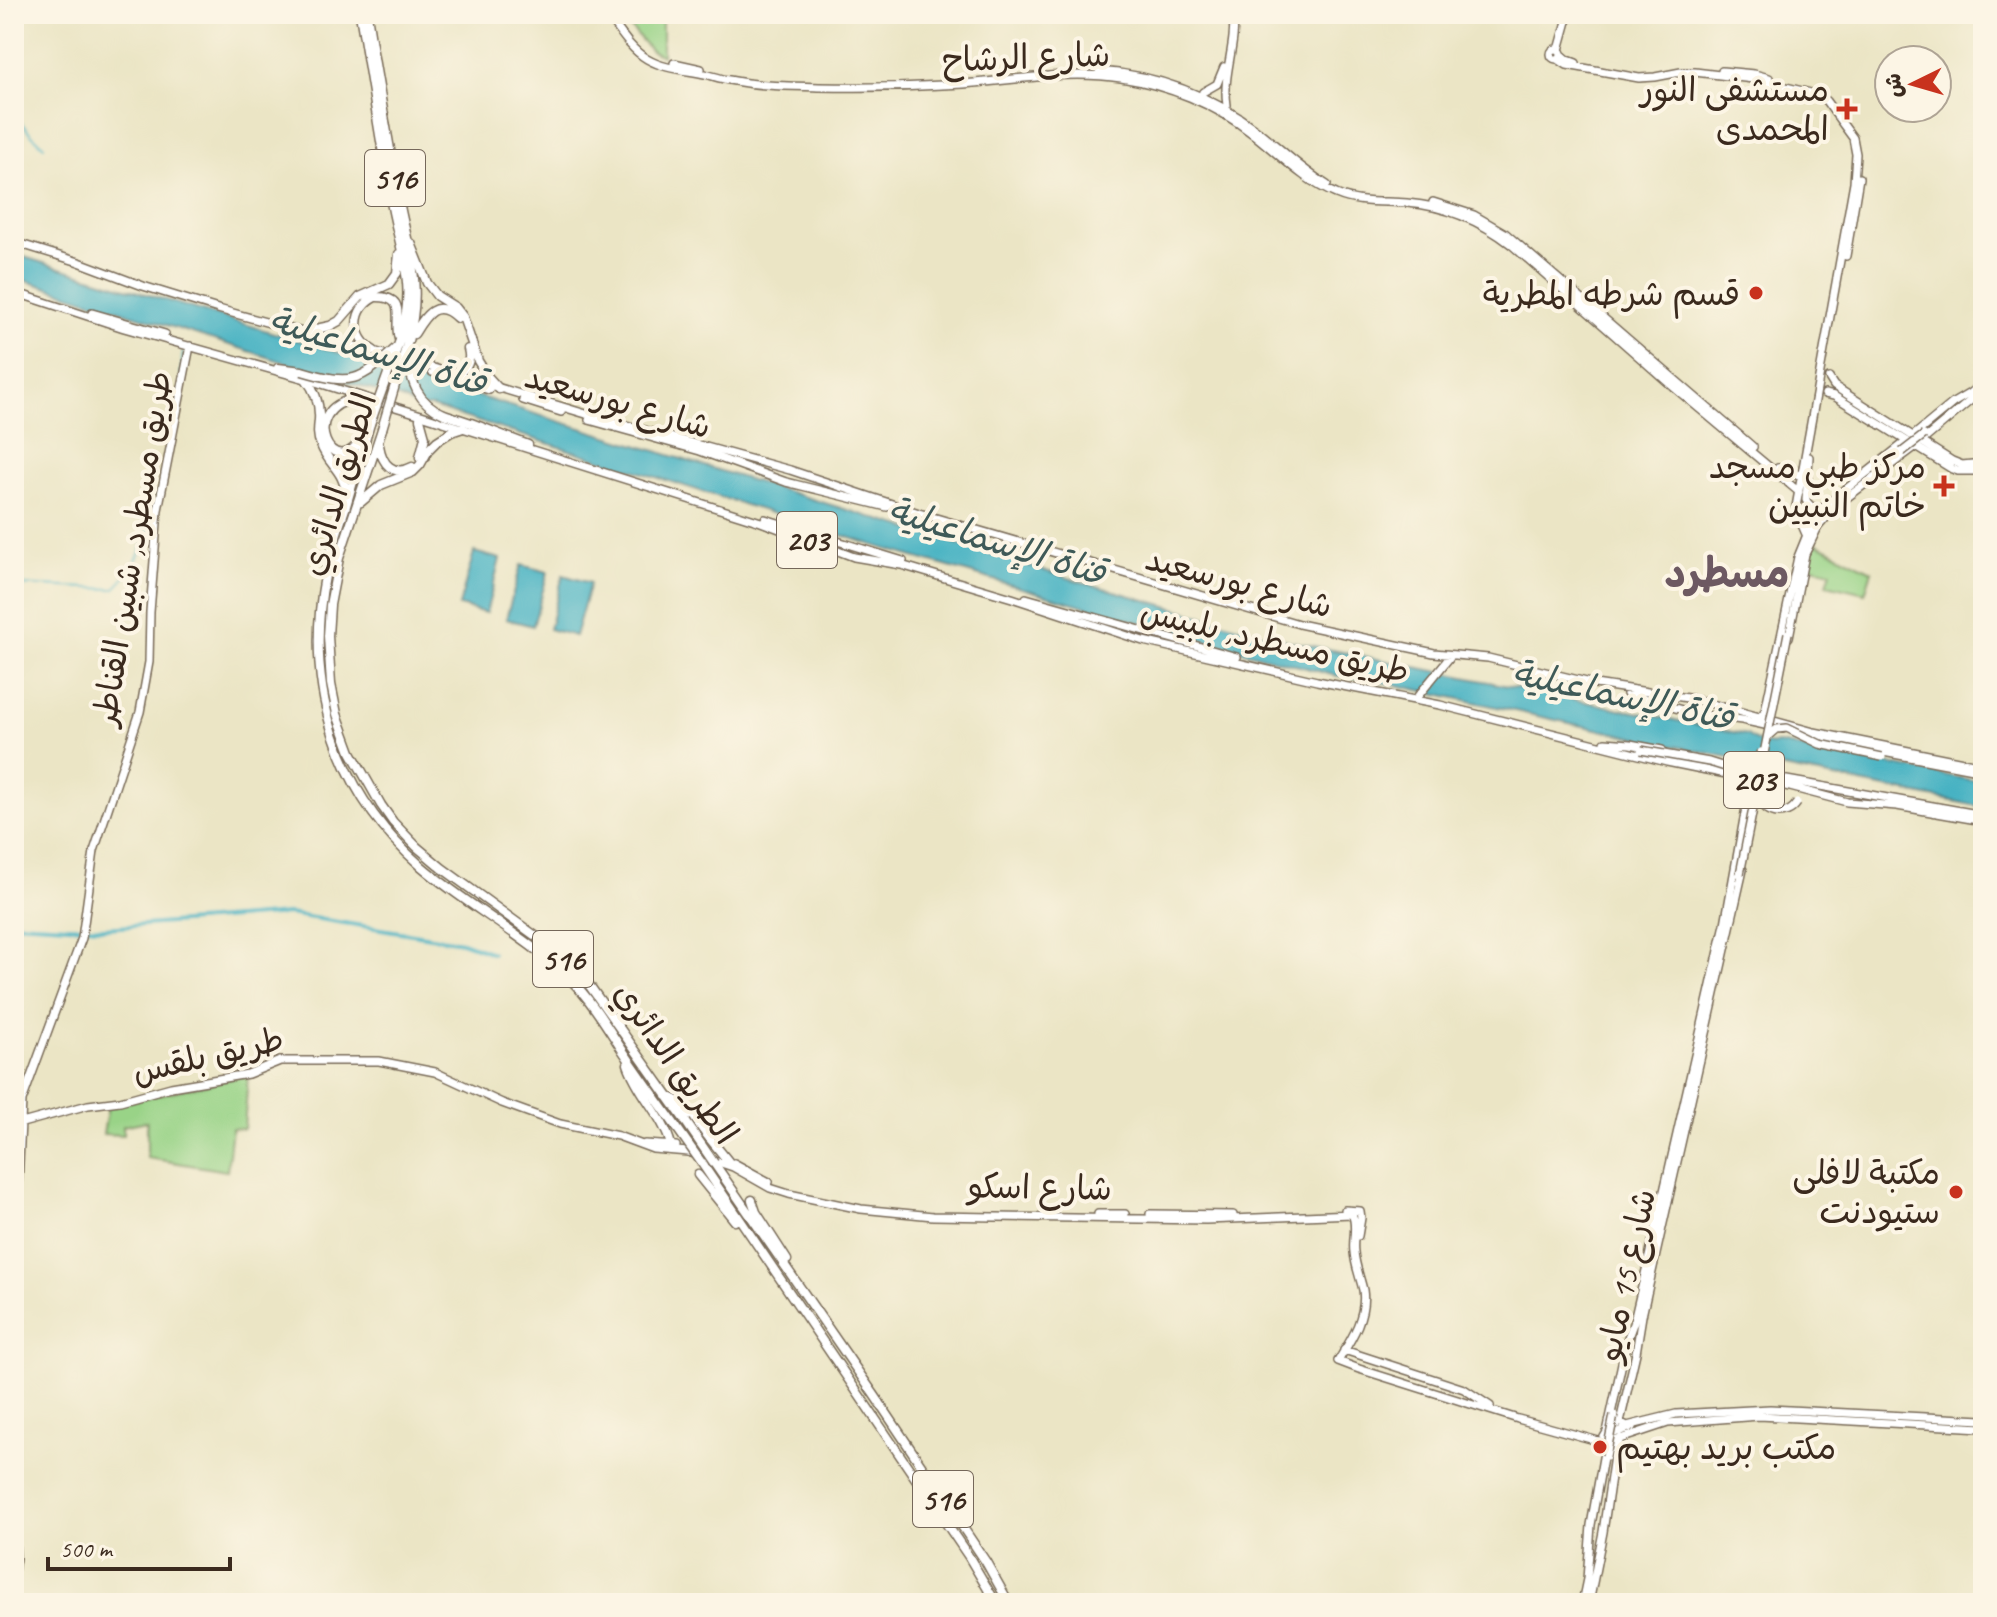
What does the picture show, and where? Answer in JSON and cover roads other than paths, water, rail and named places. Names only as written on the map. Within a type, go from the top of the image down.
[{"type":"highway","name":"الطريق الدائري","points":[[360,14],[390,197],[414,272],[416,296],[414,320],[370,424],[329,559],[322,595],[319,640],[326,684],[337,714],[360,770],[393,822],[428,857],[531,932],[580,975],[600,998],[861,1375],[986,1562],[1009,1603]]},
{"type":"highway","name":"الطريق الدائري","points":[[367,14],[404,242]]},
{"type":"highway","points":[[312,334],[316,329],[339,321],[360,297],[391,282],[397,273],[404,242],[415,248],[429,287],[463,317],[478,361],[499,389]]},
{"type":"highway","points":[[374,351],[361,338],[357,321],[363,306],[375,297],[389,299],[399,314],[397,331],[410,378],[427,405],[528,445]]},
{"type":"highway","points":[[278,368],[306,377],[353,379],[371,371],[403,344],[429,313],[444,309],[460,321],[470,358],[463,370],[450,373]]},
{"type":"highway","name":"الطريق الدائري","points":[[403,344],[381,434],[339,558],[332,589],[327,713],[344,765],[365,804],[396,842],[440,881],[526,942],[572,981],[596,1011],[851,1381],[969,1557],[996,1603]]},
{"type":"highway","points":[[306,377],[319,405],[320,445],[341,474],[346,489],[346,504]]},
{"type":"highway","points":[[355,399],[341,403],[329,416],[323,428],[325,442],[336,452],[350,451],[370,424]]},
{"type":"highway","points":[[381,434],[380,452],[388,467],[397,471],[411,469],[418,462],[425,443],[420,419]]},
{"type":"highway","points":[[358,505],[381,485],[413,472],[437,441],[460,428]]},
{"type":"highway","points":[[626,1055],[633,1076],[666,1128],[671,1145]]},
{"type":"highway","points":[[667,1096],[680,1102],[726,1162]]},
{"type":"highway","points":[[698,1175],[755,1244]]},
{"type":"highway","points":[[752,1200],[756,1212],[784,1254],[792,1276]]},
{"type":"main road","name":"شارع الرشاح","points":[[610,14],[630,45],[640,55],[657,64],[761,84],[874,89],[1071,75],[1132,77],[1168,89],[1205,104],[1245,128],[1319,185],[1340,196],[1364,202],[1436,207],[1486,227],[1671,381],[1795,478],[1799,492]]},
{"type":"main road","points":[[1203,92],[1217,84],[1225,67],[1231,14]]},
{"type":"main road","points":[[1227,105],[1225,88],[1234,37],[1231,14]]},
{"type":"main road","points":[[1567,14],[1558,53],[1572,62],[1627,73],[1695,72],[1773,81],[1819,92],[1827,96],[1854,132],[1860,154],[1855,206],[1808,462],[1806,498],[1813,507],[1819,509],[1839,500],[1961,405],[1983,382]]},
{"type":"main road","points":[[1773,81],[1823,98],[1851,134],[1856,154],[1854,182],[1795,478],[1799,492],[1796,507],[1806,534]]},
{"type":"main road","points":[[1217,84],[1225,88]]},
{"type":"main road","points":[[14,242],[143,286],[312,334]]},
{"type":"main road","name":"طريق مسطرد, بلبيس","points":[[14,290],[124,328],[306,377],[761,522],[854,557],[901,565],[1131,637],[1612,746]]},
{"type":"main road","name":"طريق مسطرد, بلبيس","points":[[14,290],[278,368],[857,548],[1146,632],[1308,676],[1419,695],[1612,746]]},
{"type":"main road","name":"شارع بورسعيد","points":[[312,334],[700,451],[778,480],[886,507],[1257,618],[1444,660],[1487,662],[1638,696],[1703,715],[1746,721],[1828,741],[1983,769]]},
{"type":"main road","name":"شارع بورسعيد","points":[[312,334],[798,472],[919,513],[1299,624],[1434,653],[1488,658],[1595,684],[1689,698],[1759,718],[1983,769]]},
{"type":"main road","name":"طريق مسطرد, شبين القناطر","points":[[14,1269],[22,1101],[71,969],[84,926],[94,851],[135,729],[149,662],[153,524],[190,346]]},
{"type":"main road","points":[[306,377],[316,387],[451,428],[460,428]]},
{"type":"main road","points":[[1829,378],[1834,386],[1956,471],[1983,471]]},
{"type":"main road","points":[[1834,386],[1828,395],[1913,442],[1957,464],[1983,463]]},
{"type":"main road","points":[[1971,396],[1983,390]]},
{"type":"main road","points":[[778,480],[785,476],[782,468]]},
{"type":"main road","points":[[795,484],[791,478],[798,472]]},
{"type":"main road","points":[[1776,722],[1775,711],[1804,560],[1821,522],[1839,500]]},
{"type":"main road","points":[[1798,517],[1808,517],[1813,507]]},
{"type":"main road","points":[[1759,718],[1765,709],[1799,552],[1806,534],[1825,507]]},
{"type":"main road","points":[[854,557],[859,554],[857,548]]},
{"type":"main road","points":[[1738,873],[1763,783],[1786,633],[1786,610]]},
{"type":"main road","points":[[1735,890],[1786,633],[1792,622]]},
{"type":"main road","points":[[1125,626],[1136,631],[1136,635],[1131,637]]},
{"type":"main road","points":[[1146,632],[1142,633],[1142,637],[1152,642]]},
{"type":"main road","points":[[1419,695],[1444,660]]},
{"type":"main road","points":[[1684,710],[1690,707],[1689,698]]},
{"type":"main road","points":[[1703,715],[1699,706],[1706,702]]},
{"type":"main road","points":[[1765,709],[1771,713],[1775,711]]},
{"type":"main road","points":[[1768,737],[1777,729],[1787,728],[1820,744],[1882,757],[1912,757]]},
{"type":"main road","points":[[1612,746],[1630,744],[1720,763],[1718,768],[1735,776],[1746,792],[1755,785],[1761,792]]},
{"type":"main road","points":[[1612,746],[1709,762],[1738,771],[1751,766],[1761,752]]},
{"type":"main road","name":"203","points":[[1612,746],[1850,803],[1897,806],[1983,821]]},
{"type":"main road","name":"203","points":[[1629,751],[1703,765],[1720,763],[1764,776],[1983,815]]},
{"type":"main road","points":[[1763,783],[1758,799],[1765,809],[1785,813],[1793,810],[1797,803],[1796,793],[1790,787]]},
{"type":"main road","name":"شارع 15 مايو","points":[[1620,1422],[1636,1353],[1637,1322],[1735,890],[1763,783]]},
{"type":"main road","points":[[1850,803],[1853,797],[1851,791]]},
{"type":"main road","name":"شارع 15 مايو","points":[[1735,890],[1746,792]]},
{"type":"main road","points":[[1861,804],[1859,799],[1862,793]]},
{"type":"main road","name":"طريق بلقس","points":[[22,1123],[171,1087],[248,1074],[283,1060],[379,1061],[428,1070],[549,1120],[635,1142]]},
{"type":"main road","points":[[635,1142],[671,1145],[726,1162]]},
{"type":"main road","points":[[635,1142],[659,1151],[688,1152],[726,1162]]},
{"type":"main road","name":"شارع اسكو","points":[[726,1162],[741,1165],[787,1190],[871,1206],[939,1212],[1276,1219],[1356,1213],[1354,1252],[1366,1295],[1367,1313],[1346,1350]]},
{"type":"main road","points":[[1591,1546],[1609,1437],[1637,1322]]},
{"type":"main road","points":[[1598,1553],[1617,1416],[1637,1322]]},
{"type":"main road","name":"شارع 15 مايو","points":[[1582,1603],[1604,1442],[1627,1340],[1637,1322]]},
{"type":"main road","points":[[1615,1449],[1610,1445],[1604,1442],[1595,1437],[1492,1407],[1464,1389],[1346,1350],[1340,1362],[1518,1419],[1604,1442],[1621,1438],[1654,1422]]},
{"type":"main road","points":[[1610,1420],[1614,1425],[1620,1422],[1627,1426],[1759,1416],[1875,1417],[1983,1428]]},
{"type":"main road","points":[[1886,1418],[1983,1420]]},
{"type":"main road","points":[[1604,1442],[1654,1422]]},
{"type":"main road","points":[[1589,1603],[1615,1449],[1621,1438]]},
{"type":"main road","points":[[14,1529],[14,1571]]},
{"type":"water","points":[[14,254],[373,363],[412,379],[435,383],[1065,577],[1289,641],[1747,735],[1766,744],[1983,782],[1983,807],[1688,749],[1392,684],[1333,675],[1212,643],[883,548],[432,407],[418,407],[14,277]]},
{"type":"water","points":[[474,552],[500,559],[486,613],[459,606]]},
{"type":"water","points":[[521,565],[548,572],[533,626],[506,619]]},
{"type":"water","points":[[563,575],[590,583],[575,636],[549,629]]},
{"type":"waterway","points":[[14,114],[44,146]]},
{"type":"waterway","points":[[181,375],[183,352]]},
{"type":"waterway","points":[[14,585],[114,589],[138,556],[158,491]]},
{"type":"waterway","points":[[14,923],[105,928],[288,914],[462,942],[492,953]]},
{"type":"place","name":"مستشفى النور المحمدى","points":[[1847,109]]},
{"type":"place","name":"قسم شرطه المطرية","points":[[1756,293]]},
{"type":"place","name":"مركز طبي مسجد خاتم النبيين","points":[[1944,486]]},
{"type":"place","name":"مكتبة لافلى ستيودنت","points":[[1956,1192]]},
{"type":"place","name":"مكتب بريد بهتيم","points":[[1600,1447]]},
{"type":"district","name":"مسطرد","points":[[1727,573]]},
{"type":"water label","name":"قناة الإسماعيلية","points":[[378,351]]},
{"type":"water label","name":"قناة الإسماعيلية","points":[[997,541]]},
{"type":"water label","name":"قناة الإسماعيلية","points":[[1623,695]]}]
